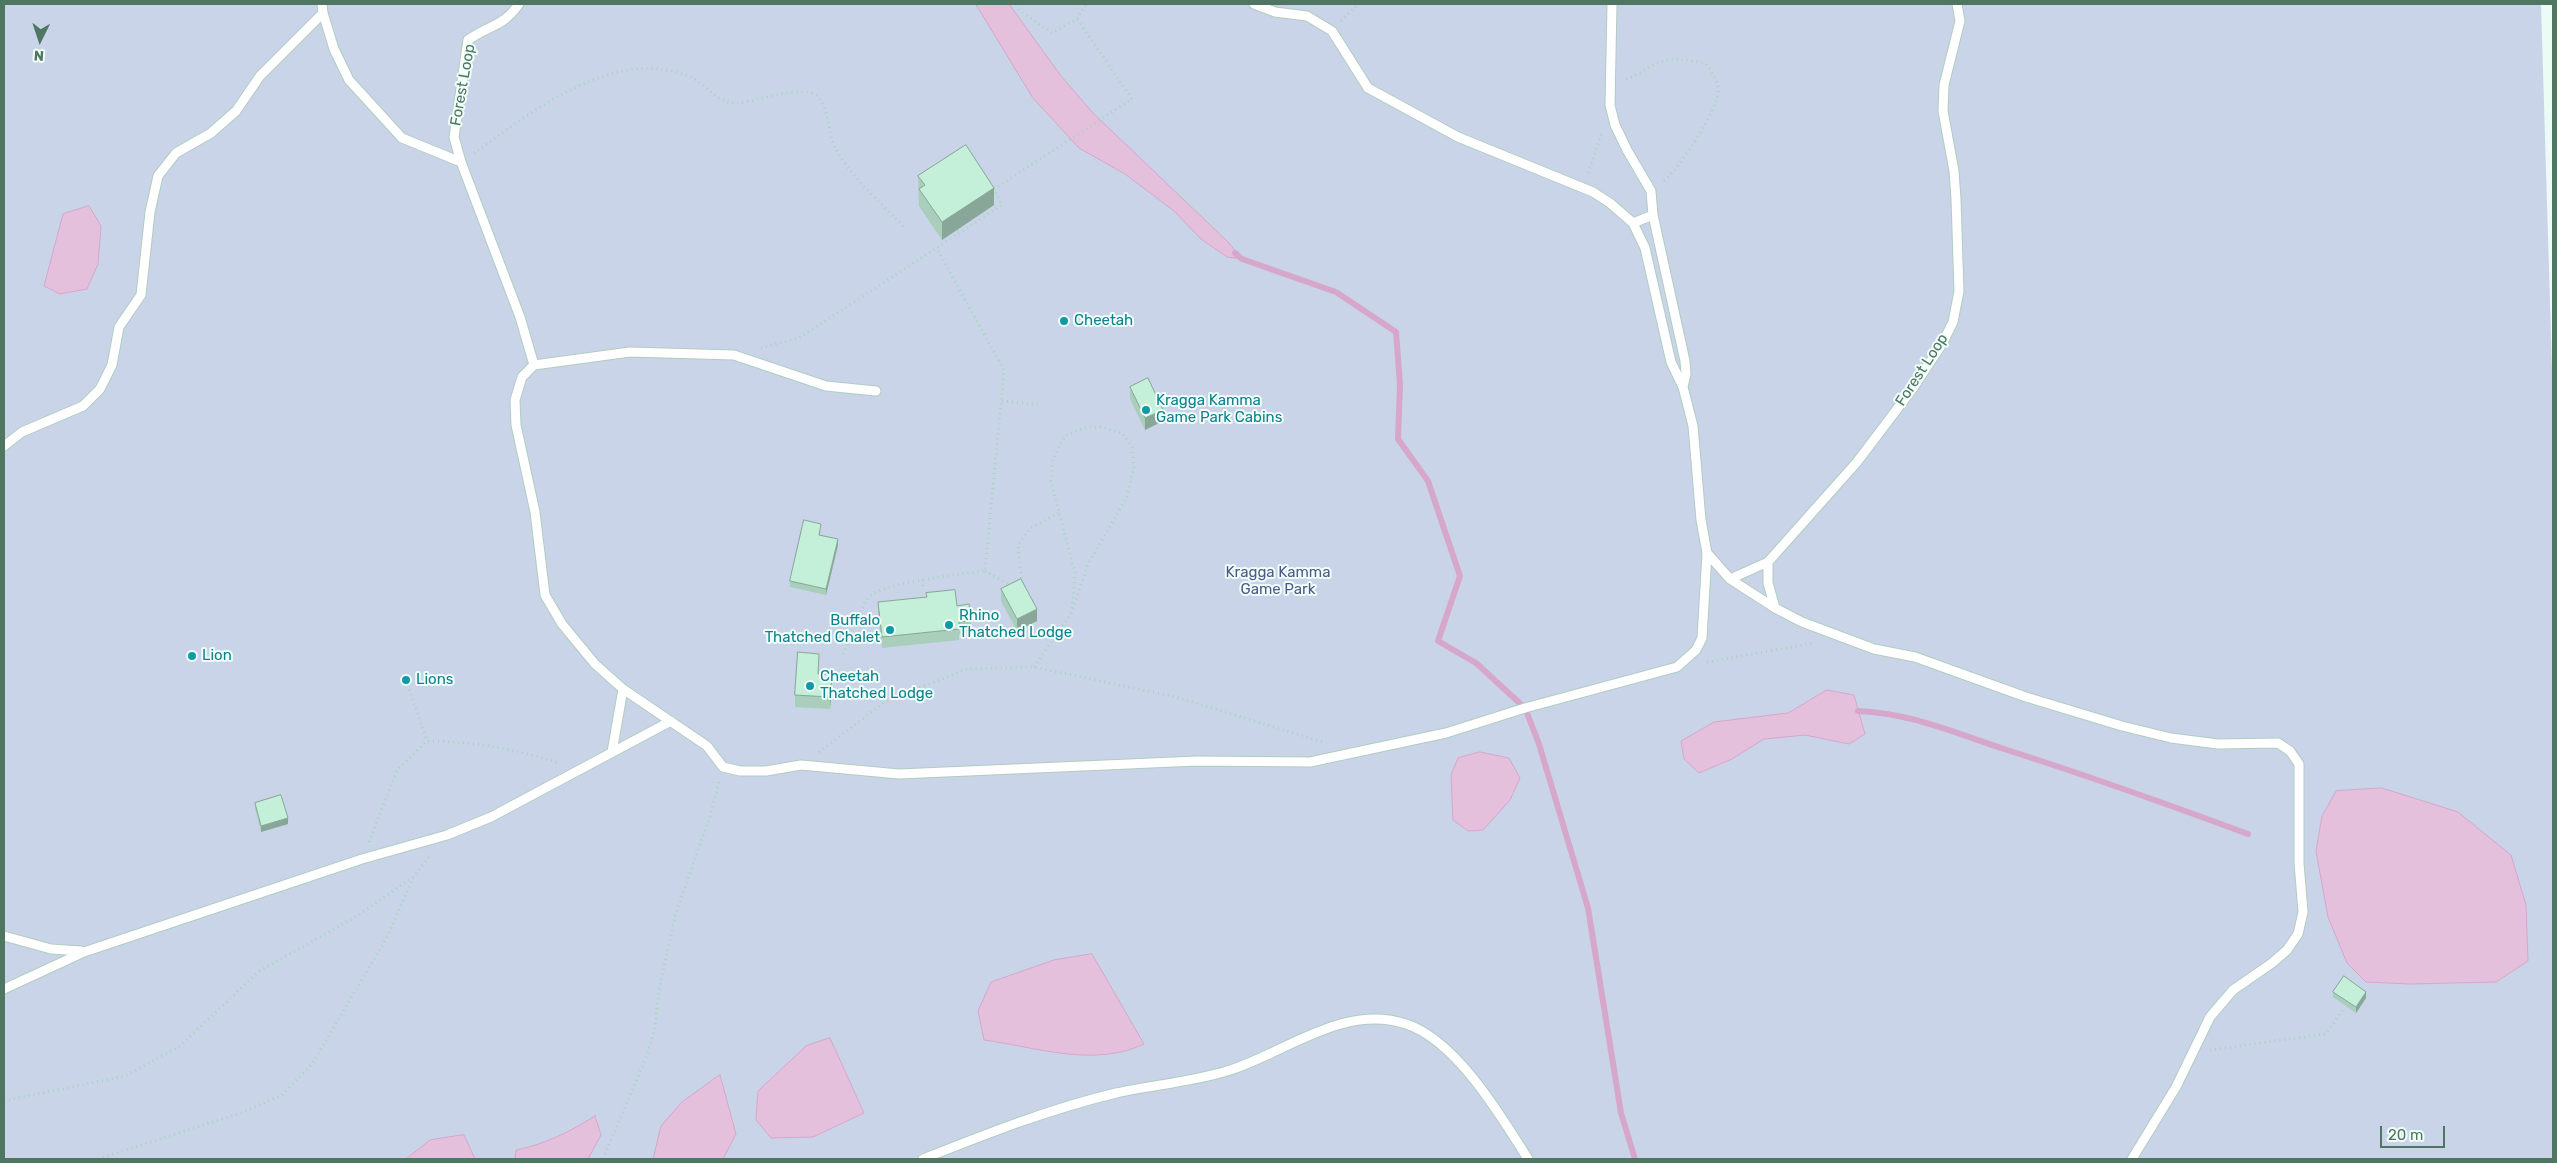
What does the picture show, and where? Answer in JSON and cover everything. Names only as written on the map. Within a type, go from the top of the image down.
[{"type":"lane","name":"Forest Loop","points":[[461,162],[454,137],[468,40],[480,31],[501,24],[519,4]]},
{"type":"lane","points":[[876,391],[826,386],[734,355],[630,352],[534,365],[522,377],[515,400],[516,425],[535,512],[545,595],[562,624],[595,664],[624,689],[707,746],[723,767],[740,771],[766,771],[801,765],[899,774],[1197,761],[1310,762],[1446,733],[1525,708],[1677,667],[1696,650],[1702,638],[1707,553],[1701,520],[1693,426],[1683,387],[1671,362],[1645,248],[1633,223],[1610,203],[1581,187],[1458,138],[1368,88],[1332,30],[1307,16],[1275,12],[1254,4]]},
{"type":"lane","points":[[1612,4],[1610,105],[1615,125],[1651,191],[1653,216],[1685,361],[1686,374],[1683,387]]},
{"type":"lane","name":"Forest Loop","points":[[1730,579],[1768,562],[1862,454],[1913,388],[1942,344],[1953,322],[1959,291],[1956,199],[1954,172],[1943,111],[1944,85],[1960,21],[1957,4]]},
{"type":"lane","points":[[322,9],[334,50],[349,80],[402,138],[461,162],[520,317],[534,365]]},
{"type":"lane","points":[[4,446],[22,432],[83,406],[100,389],[112,365],[119,327],[141,295],[150,212],[158,176],[176,153],[211,133],[236,111],[260,76],[322,9]]},
{"type":"lane","points":[[1633,223],[1653,216]]},
{"type":"lane","points":[[1707,553],[1730,579],[1775,608],[1802,622],[1874,649],[1915,657],[2026,697],[2122,726],[2171,738],[2218,744],[2278,743],[2290,751],[2299,764],[2300,784],[2299,863],[2303,912],[2298,934],[2287,950],[2272,963],[2233,990],[2210,1017],[2176,1088],[2132,1159]]},
{"type":"lane","points":[[1768,562],[1768,583],[1775,608]]},
{"type":"lane","points":[[612,752],[624,689]]},
{"type":"lane","points":[[4,989],[84,952],[362,859],[447,835],[491,817],[671,721]]},
{"type":"lane","points":[[4,936],[51,949],[84,952]]},
{"type":"lane","points":[[922,1159],[1039,1115],[1115,1094],[1227,1071],[1300,1039],[1343,1024],[1389,1019],[1409,1024],[1451,1053],[1479,1086],[1528,1159]]},
{"type":"path","points":[[1018,4],[1020,11],[1052,33],[1077,19],[1086,4]]},
{"type":"path","points":[[1332,30],[1358,4]]},
{"type":"path","points":[[994,189],[1132,99],[1077,19]]},
{"type":"path","points":[[1611,84],[1634,77],[1654,65],[1670,59],[1687,59],[1706,64],[1717,81],[1719,94],[1690,151],[1672,175],[1651,191]]},
{"type":"path","points":[[461,162],[512,126],[566,93],[605,75],[638,68],[669,70],[689,76],[722,101],[750,102],[780,94],[808,92],[818,97],[826,112],[835,148],[850,169],[904,227]]},
{"type":"path","points":[[1581,187],[1589,172],[1602,130]]},
{"type":"path","points":[[734,355],[799,338],[892,275],[938,250],[1002,205],[991,185]]},
{"type":"path","points":[[956,230],[959,234]]},
{"type":"path","points":[[938,250],[1002,362],[1004,370],[985,571]]},
{"type":"path","points":[[1002,401],[1042,405]]},
{"type":"path","points":[[1034,667],[1072,612],[1088,564],[1127,497],[1134,467],[1132,447],[1123,434],[1103,427],[1083,428],[1065,436],[1053,459],[1051,482],[1075,573],[1072,612]]},
{"type":"path","points":[[843,654],[868,597],[878,591],[923,580],[985,571],[1007,585],[1022,587],[1018,546],[1029,529],[1059,513]]},
{"type":"path","points":[[923,580],[923,588]]},
{"type":"path","points":[[1677,667],[1815,643]]},
{"type":"path","points":[[801,765],[886,701],[967,669],[1034,667],[1176,697],[1334,745]]},
{"type":"path","points":[[406,680],[427,741]]},
{"type":"path","points":[[362,859],[397,770],[427,741],[462,741],[526,752],[578,770]]},
{"type":"path","points":[[603,1159],[647,1055],[655,1028],[667,945],[675,916],[710,816],[723,767]]},
{"type":"path","points":[[98,1159],[242,1113],[282,1095],[312,1064],[386,939],[413,877],[430,856]]},
{"type":"path","points":[[4,1101],[125,1076],[180,1046],[258,972],[357,916],[413,877]]},
{"type":"path","points":[[2192,1053],[2326,1034],[2344,1008]]},
{"type":"green space","name":"Kragga Kamma Game Park","points":[[4,4],[2541,4],[2553,403],[2553,1159],[4,1159]]},
{"type":"shaded area","points":[[976,4],[1009,4],[1061,76],[1093,113],[1228,242],[1242,259],[1227,257],[1201,239],[1174,211],[1125,174],[1079,148],[1033,98]]},
{"type":"shaded area","points":[[89,206],[101,226],[98,264],[87,289],[60,294],[44,286],[63,214]]},
{"type":"shaded area","points":[[1827,690],[1854,695],[1865,734],[1849,744],[1805,735],[1764,739],[1732,759],[1699,773],[1684,759],[1681,741],[1714,722],[1788,713]]},
{"type":"shaded area","points":[[1480,752],[1509,758],[1520,778],[1510,800],[1483,830],[1468,831],[1453,820],[1451,775],[1458,758]]},
{"type":"shaded area","points":[[2382,788],[2458,812],[2511,855],[2526,905],[2528,961],[2496,982],[2410,984],[2366,982],[2347,963],[2328,917],[2316,851],[2322,816],[2336,791]]},
{"type":"shaded area","points":[[1092,954],[1144,1044],[1125,1051],[1085,1055],[1044,1051],[984,1040],[978,1011],[991,982],[1054,960]]},
{"type":"shaded area","points":[[830,1038],[864,1113],[813,1137],[771,1138],[756,1120],[758,1091],[806,1046]]},
{"type":"shaded area","points":[[720,1075],[736,1134],[723,1159],[653,1159],[661,1126],[682,1102]]},
{"type":"shaded area","points":[[595,1116],[601,1135],[588,1159],[515,1159],[516,1150],[557,1137]]},
{"type":"shaded area","points":[[464,1135],[475,1159],[406,1159],[430,1140]]},
{"type":"building","points":[[966,145],[994,188],[942,222],[919,189],[925,185],[918,176]]},
{"type":"building","points":[[1148,378],[1163,410],[1145,418],[1130,387]]},
{"type":"building","points":[[804,520],[821,524],[819,535],[838,539],[826,589],[790,581]]},
{"type":"building","points":[[1021,579],[1037,609],[1017,619],[1001,589]]},
{"type":"building","points":[[955,590],[957,606],[969,604],[971,621],[959,622],[959,629],[882,637],[878,602],[927,597],[926,593]]},
{"type":"building","name":"Cheetah Thatched Lodge","points":[[798,652],[819,654],[818,674],[832,675],[830,697],[795,695]]},
{"type":"building","points":[[281,795],[288,818],[261,826],[255,803]]},
{"type":"building","points":[[2344,976],[2366,992],[2356,1007],[2333,992]]},
{"type":"waterway","points":[[1235,253],[1242,259],[1336,292],[1396,332],[1400,385],[1398,439],[1428,481],[1460,576],[1438,641],[1476,663],[1525,708],[1539,744],[1588,908],[1621,1113],[1635,1159]]},
{"type":"waterway","points":[[1858,711],[1896,716],[1932,725],[2096,779],[2248,834]]},
{"type":"place","name":"Cheetah","points":[[1064,321]]},
{"type":"place","name":"Kragga Kamma Game Park Cabins","points":[[1146,410]]},
{"type":"place","name":"Rhino Thatched Lodge","points":[[949,625]]},
{"type":"place","name":"Buffalo Thatched Chalet","points":[[890,630]]},
{"type":"place","name":"Lion","points":[[192,656]]},
{"type":"place","name":"Lions","points":[[406,680]]},
{"type":"place","name":"Cheetah Thatched Lodge","points":[[810,686]]}]
